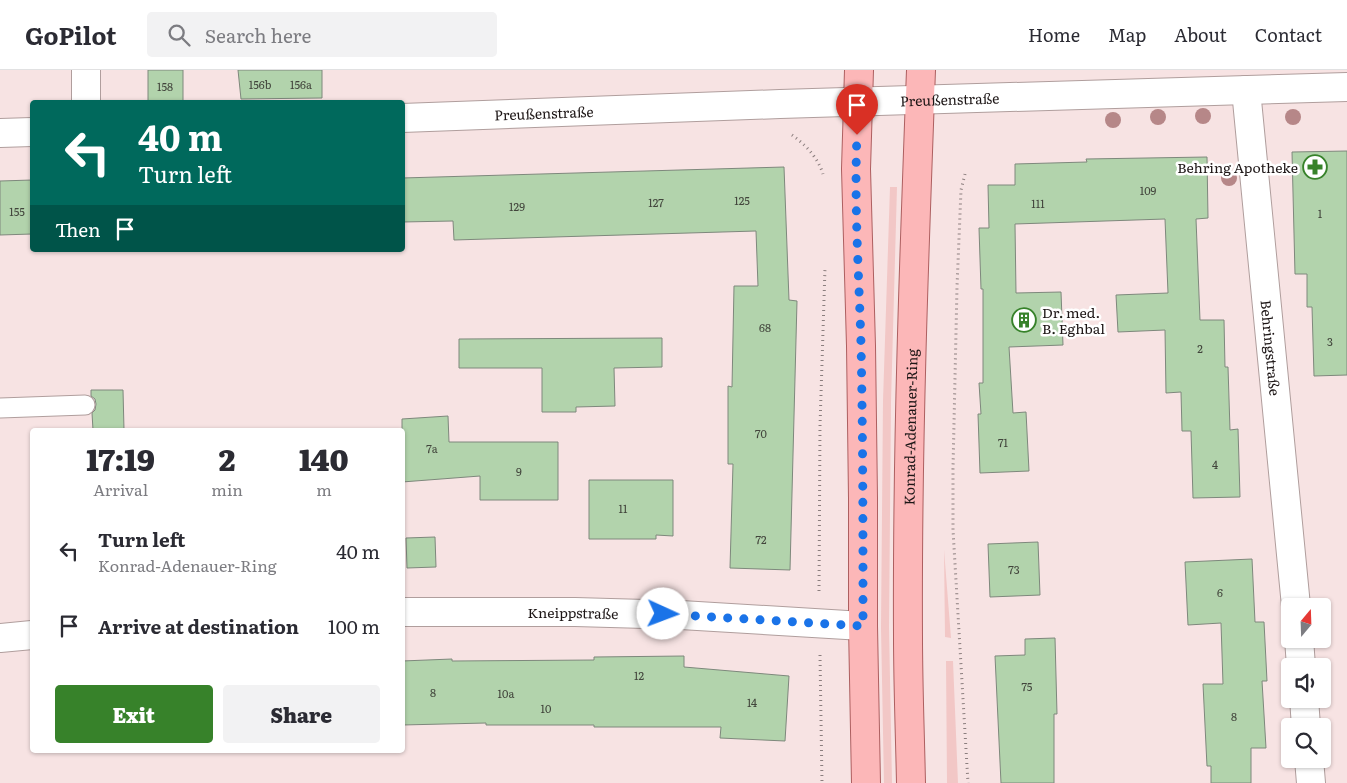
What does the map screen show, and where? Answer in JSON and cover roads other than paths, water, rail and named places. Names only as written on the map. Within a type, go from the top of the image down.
[{"type":"main road","points":[[859,70],[856,169],[861,346],[866,783]]},
{"type":"main road","name":"Konrad-Adenauer-Ring","points":[[912,783],[908,636],[910,398],[920,70]]},
{"type":"street","points":[[86,70],[86,100]]},
{"type":"street","name":"Preußenstraße","points":[[405,118],[1347,86]]},
{"type":"street","name":"Behringstraße","points":[[1246,90],[1295,598]]},
{"type":"street","points":[[0,133],[30,132]]},
{"type":"street","name":"Kneippstraße","points":[[405,612],[604,612],[863,626]]},
{"type":"street","points":[[0,638],[30,635]]},
{"type":"street","points":[[1310,768],[1311,783]]},
{"type":"lane","points":[[0,408],[85,406]]},
{"type":"place","name":"Behring Apotheke","points":[[1315,167]]},
{"type":"place","name":"Dr. med. B. Eghbal","points":[[1024,320]]}]
